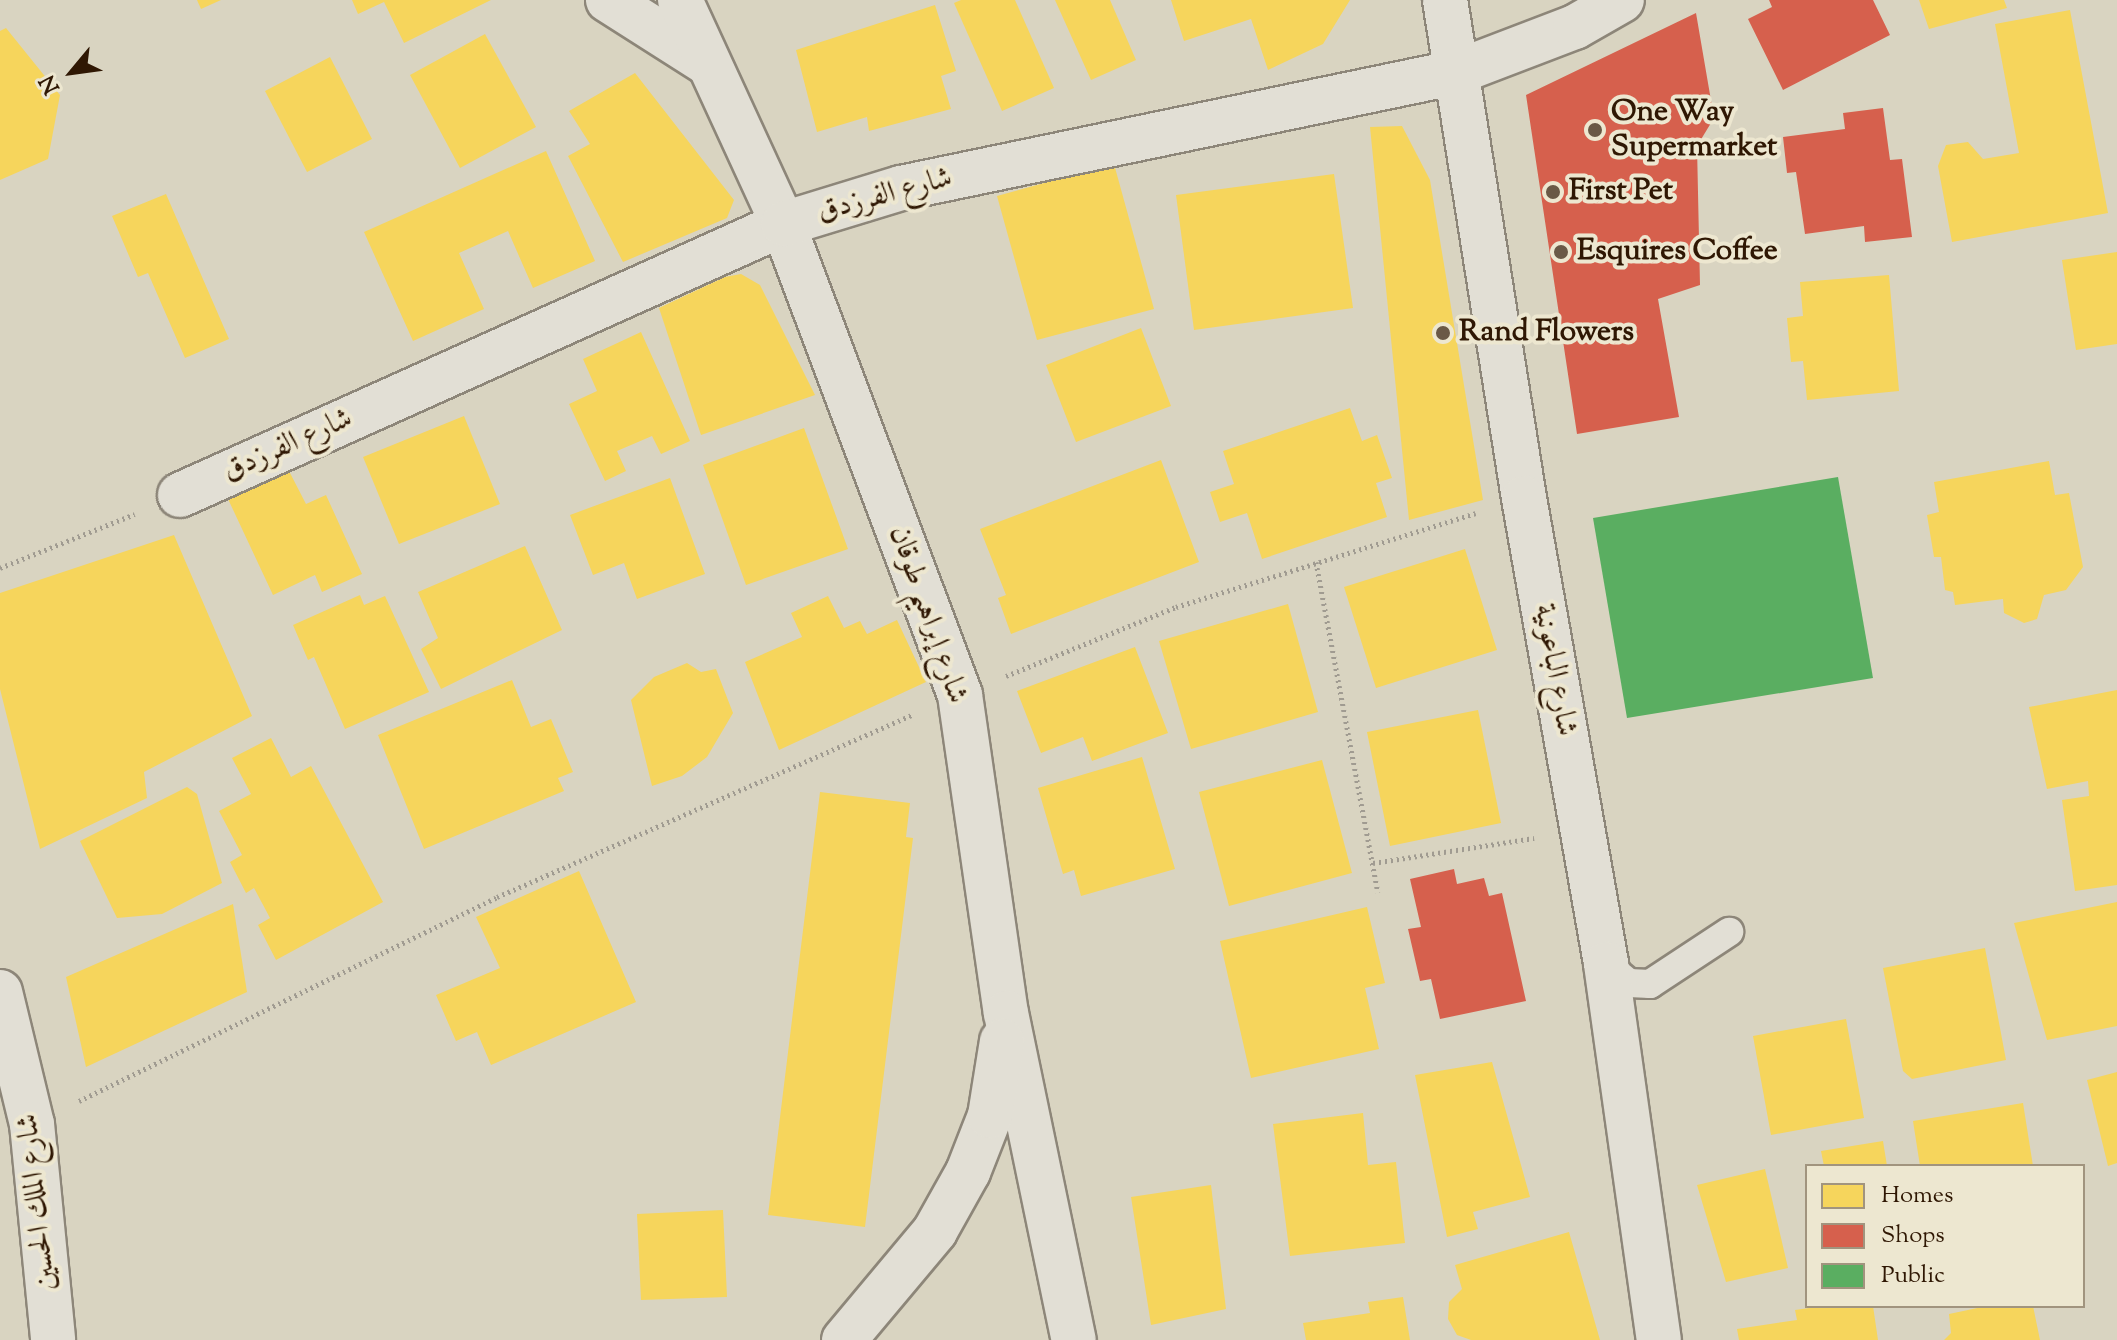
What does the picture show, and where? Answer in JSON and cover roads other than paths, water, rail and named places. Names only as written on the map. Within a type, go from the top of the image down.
[{"type":"street","points":[[608,0],[704,61]]},
{"type":"street","name":"شارع إبراهيم طوقان","points":[[680,0],[704,61],[783,224],[960,695],[1006,1013],[1074,1340]]},
{"type":"street","name":"شارع الباعونية","points":[[1445,0],[1524,498],[1606,964],[1659,1340]]},
{"type":"street","name":"شارع الفرزدق","points":[[180,495],[783,224],[901,188],[1457,72],[1575,27],[1622,0]]},
{"type":"street","name":"شارع الملك الحسين","points":[[0,992],[9,1049],[32,1124],[53,1340]]},
{"type":"street","points":[[844,1340],[935,1231],[968,1172],[990,1116],[1006,1013]]},
{"type":"lane","points":[[1606,964],[1629,983],[1650,984],[1729,932]]},
{"type":"place","name":"One Way Supermarket","points":[[1595,130]]},
{"type":"place","name":"First Pet","points":[[1553,192]]},
{"type":"place","name":"Esquires Coffee","points":[[1561,252]]},
{"type":"place","name":"Rand Flowers","points":[[1443,333]]}]
